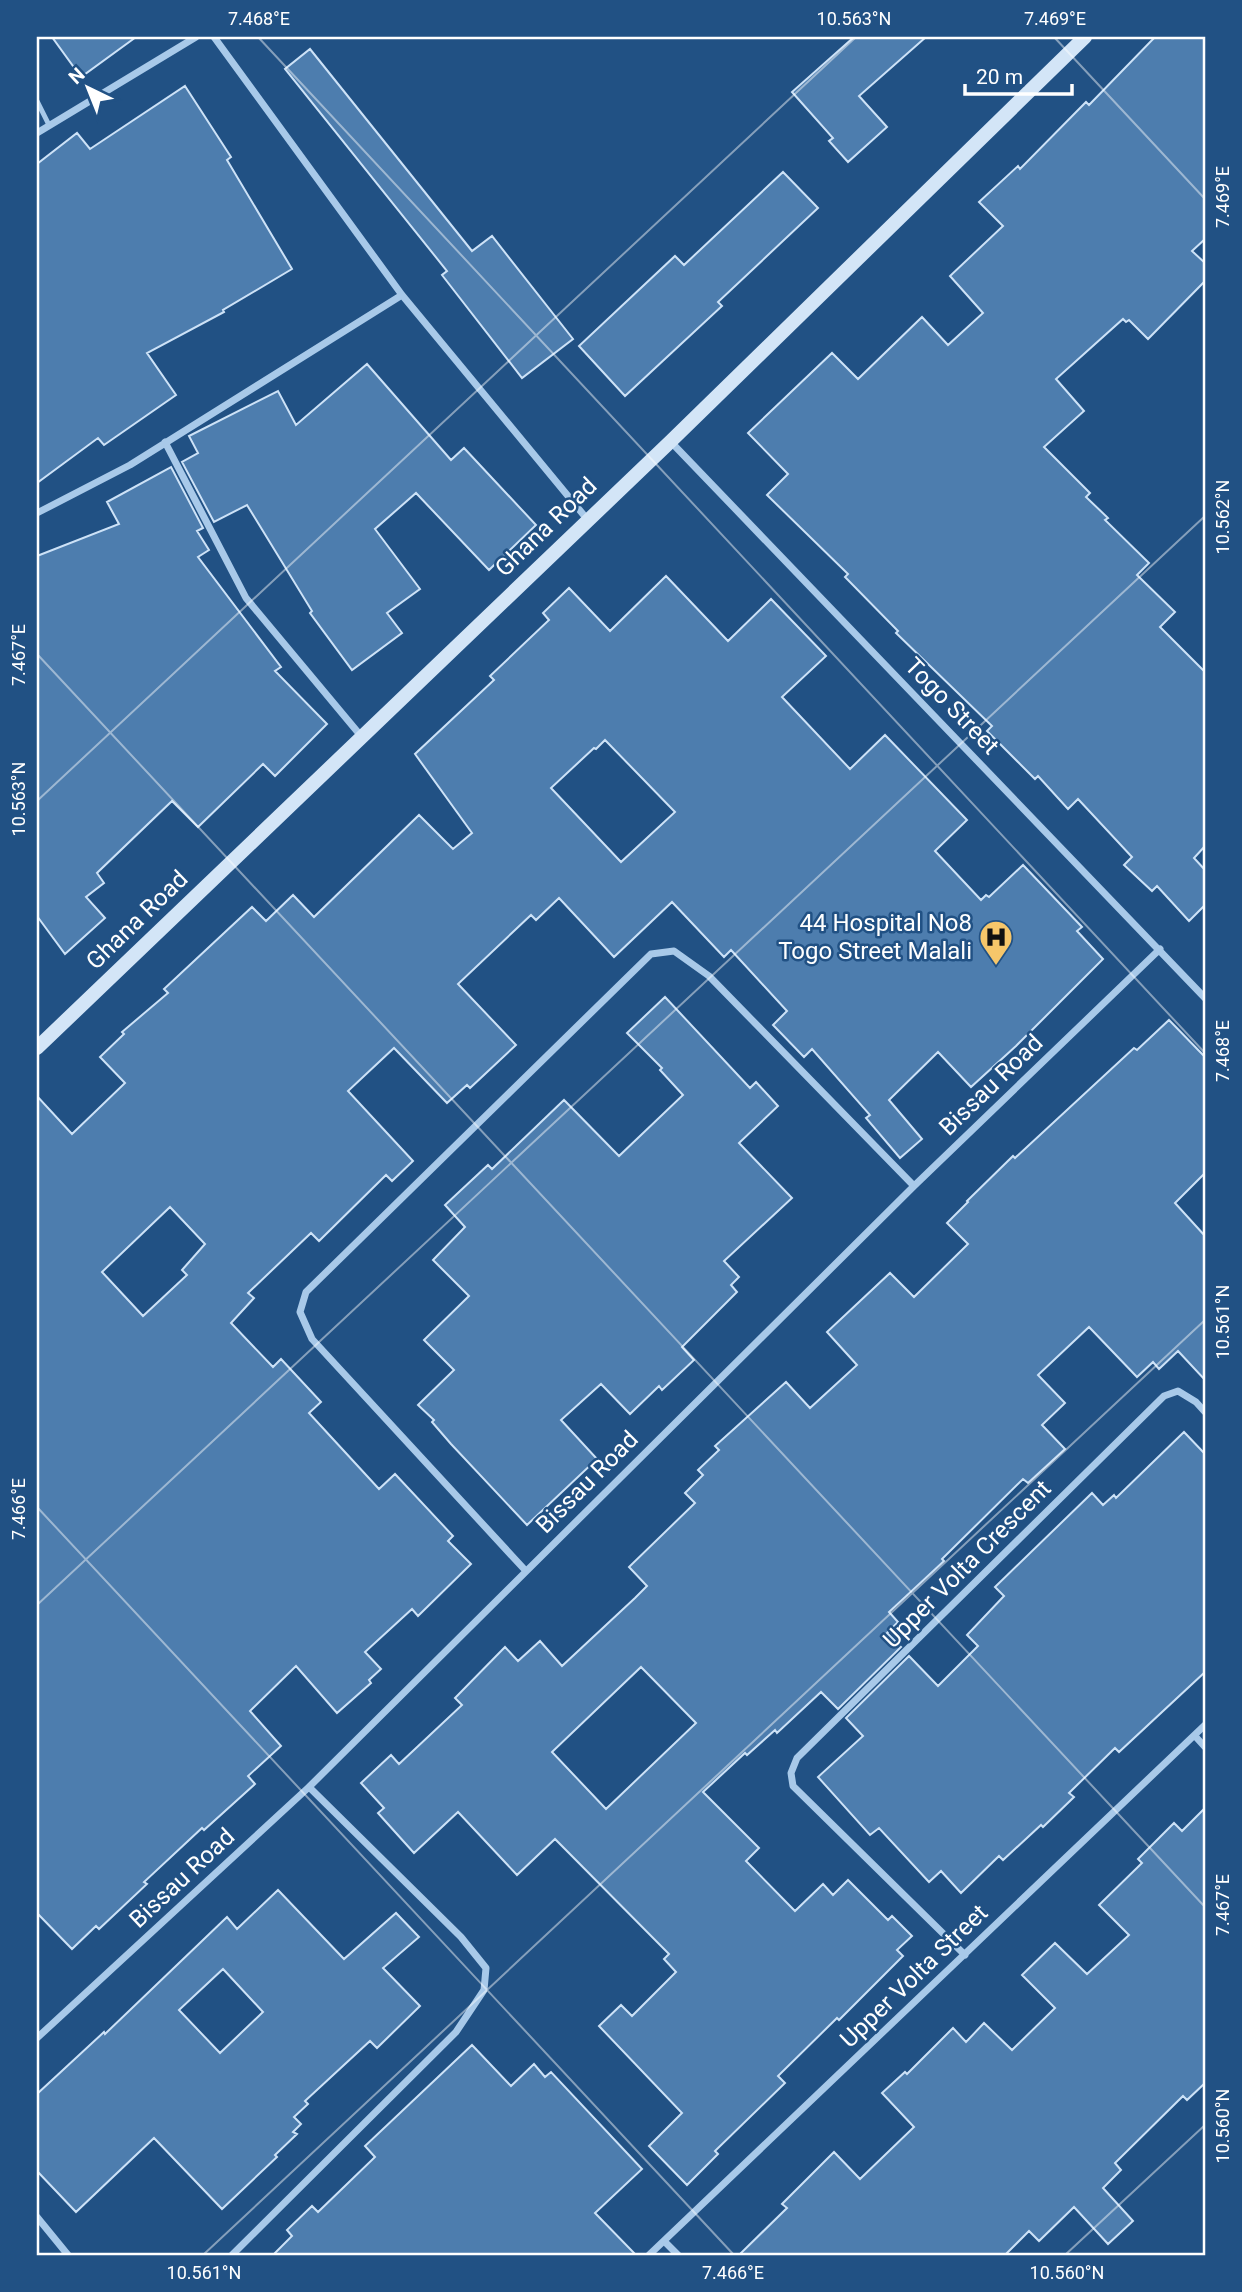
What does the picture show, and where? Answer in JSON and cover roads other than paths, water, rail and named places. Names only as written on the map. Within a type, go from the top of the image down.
[{"type":"street","points":[[37,133],[196,37]]},
{"type":"street","points":[[214,37],[402,295],[587,519]]},
{"type":"street","name":"Ghana Road","points":[[37,1048],[671,441],[1085,37]]},
{"type":"street","points":[[37,513],[130,465],[402,295]]},
{"type":"street","name":"Togo Street","points":[[671,441],[1203,992]]},
{"type":"street","points":[[165,442],[246,598],[361,736]]},
{"type":"street","name":"Bissau Road","points":[[37,2038],[309,1787],[914,1186],[1160,949]]},
{"type":"street","points":[[525,1570],[312,1339],[300,1312],[306,1292],[651,954],[674,951],[709,976],[914,1186]]},
{"type":"street","name":"Upper Volta Crescent","points":[[965,1955],[793,1786],[791,1773],[797,1758],[1164,1396],[1178,1391],[1196,1402],[1205,1412]]},
{"type":"street","name":"Upper Volta Street","points":[[649,2255],[1205,1725]]},
{"type":"street","points":[[1195,1736],[1205,1747]]},
{"type":"street","points":[[232,2255],[456,2032],[484,1990],[486,1968],[461,1937],[309,1787]]},
{"type":"street","points":[[37,2217],[68,2255]]},
{"type":"street","points":[[664,2241],[678,2255]]},
{"type":"lane","points":[[37,101],[49,125]]},
{"type":"place","name":"44 Hospital No8 Togo Street Malali","points":[[996,967]]}]
